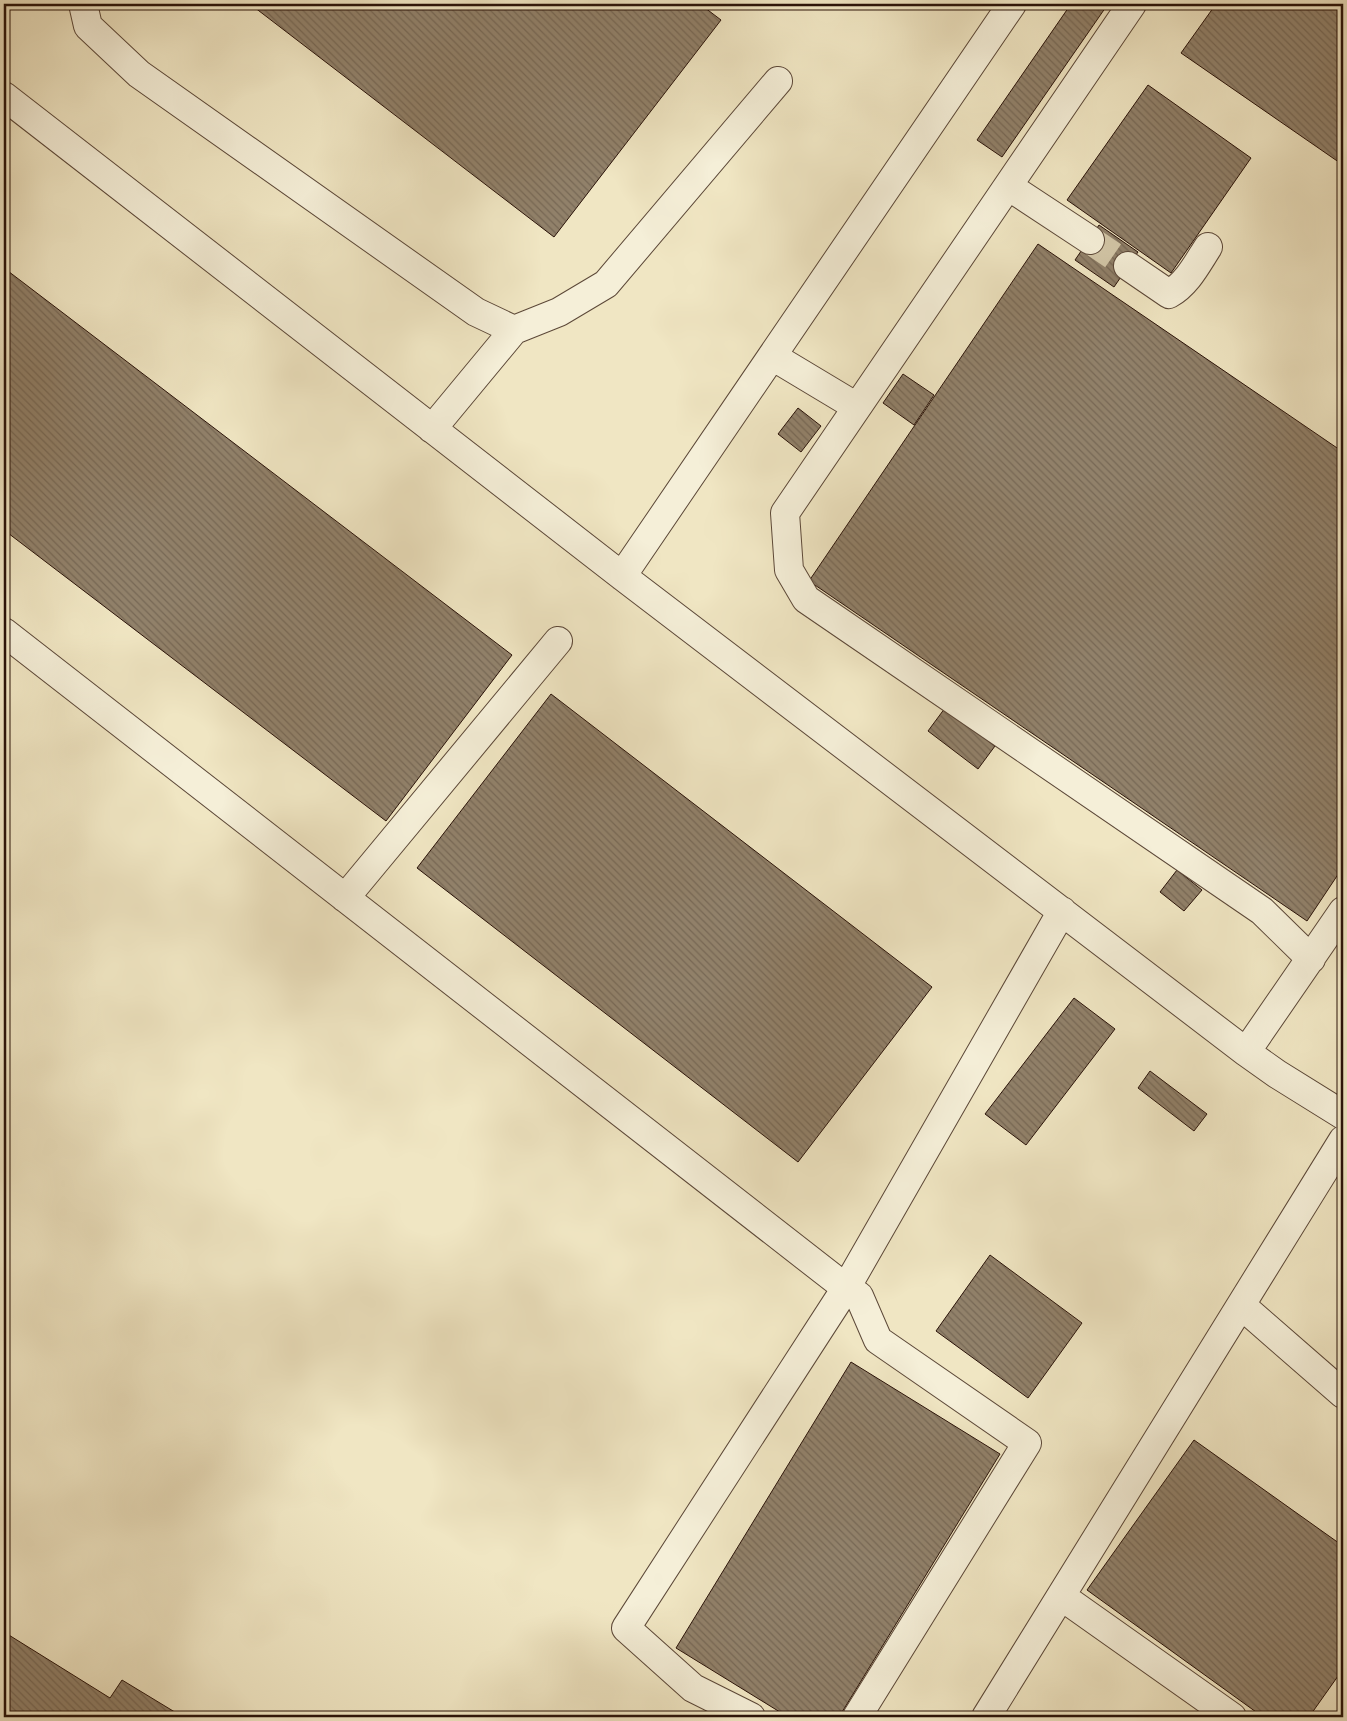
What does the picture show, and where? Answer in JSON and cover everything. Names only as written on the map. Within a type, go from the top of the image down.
[{"type":"street","points":[[83,4],[88,26],[139,74],[476,312],[514,330]]},
{"type":"street","points":[[622,576],[1012,4]]},
{"type":"street","points":[[1132,4],[785,513],[789,570],[806,599],[1262,911],[1310,959]]},
{"type":"street","points":[[432,429],[514,330],[559,312],[606,284],[778,81]]},
{"type":"street","points":[[4,96],[622,576],[1246,1052],[1277,1074],[1335,1110]]},
{"type":"street","points":[[1008,186],[1090,240]]},
{"type":"street","points":[[1128,266],[1168,294],[1176,290],[1184,282],[1208,246]]},
{"type":"street","points":[[772,356],[857,408]]},
{"type":"street","points":[[4,632],[846,1288],[859,1296],[878,1340],[1027,1444],[856,1717]]},
{"type":"street","points":[[346,898],[558,641]]},
{"type":"street","points":[[751,1717],[692,1688],[626,1628],[846,1288],[1062,911]]},
{"type":"street","points":[[1246,1052],[1343,911]]},
{"type":"street","points":[[986,1717],[1343,1140]]},
{"type":"street","points":[[1241,1305],[1343,1394]]},
{"type":"street","points":[[1061,1596],[1232,1717]]},
{"type":"building","points":[[250,4],[700,4],[721,20],[554,237]]},
{"type":"building","points":[[1071,4],[1108,4],[1002,157],[977,140]]},
{"type":"building","points":[[1216,4],[1343,4],[1343,165],[1181,53]]},
{"type":"building","points":[[1148,85],[1251,158],[1171,273],[1067,200]]},
{"type":"building","points":[[1099,225],[1138,252],[1114,287],[1075,260]]},
{"type":"building","points":[[1038,244],[1343,452],[1343,867],[1307,921],[809,581]]},
{"type":"building","points":[[4,268],[512,655],[386,821],[4,530]]},
{"type":"building","points":[[903,374],[934,395],[914,425],[883,403]]},
{"type":"building","points":[[798,408],[821,426],[801,452],[778,434]]},
{"type":"building","points":[[551,694],[932,987],[798,1162],[417,868]]},
{"type":"building","points":[[945,708],[995,746],[978,769],[928,731]]},
{"type":"building","points":[[1177,870],[1202,890],[1184,911],[1160,892]]},
{"type":"building","points":[[1074,998],[1115,1029],[1026,1145],[985,1114]]},
{"type":"building","points":[[1150,1071],[1207,1114],[1194,1131],[1138,1088]]},
{"type":"building","points":[[990,1255],[1082,1323],[1028,1398],[936,1331]]},
{"type":"building","points":[[851,1362],[1000,1454],[839,1717],[788,1717],[676,1648]]},
{"type":"building","points":[[1194,1440],[1343,1546],[1343,1669],[1309,1717],[1263,1717],[1087,1590]]},
{"type":"building","points":[[4,1632],[110,1698],[122,1680],[183,1717],[4,1717]]},
{"type":"tunnel","points":[[1090,240],[1128,266]]}]
